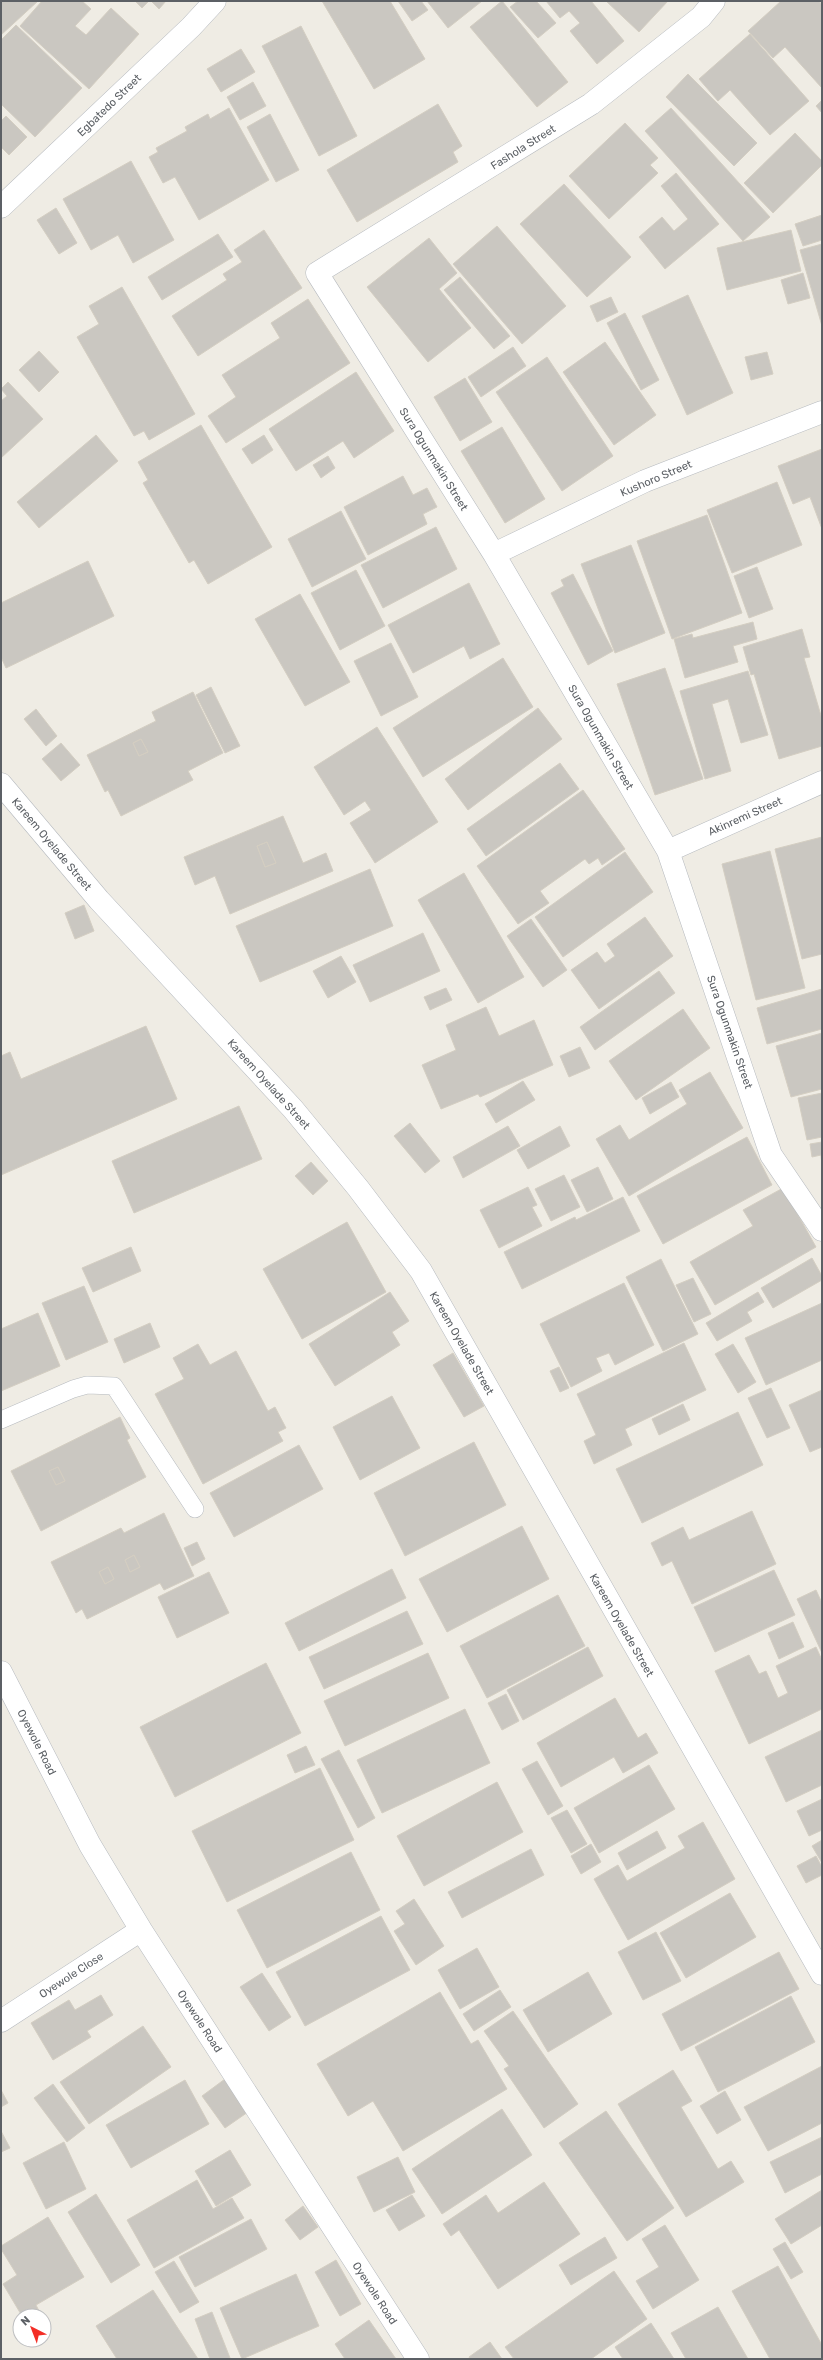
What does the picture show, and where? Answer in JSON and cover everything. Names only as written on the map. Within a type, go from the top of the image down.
[{"type":"street","name":"Egbatedo Street","points":[[1,207],[186,32],[215,1]]},
{"type":"street","name":"Fashola Street","points":[[317,273],[591,104],[701,17],[714,1]]},
{"type":"street","name":"Sura Ogunmakin Street","points":[[317,273],[494,554],[668,851],[772,1155],[820,1222]]},
{"type":"street","name":"Kushoro Street","points":[[494,554],[645,481],[822,412]]},
{"type":"street","name":"Akinremi Street","points":[[668,851],[822,782]]},
{"type":"street","name":"Kareem Oyelade Street","points":[[1,784],[99,900],[293,1109],[358,1188],[421,1271],[822,1974]]},
{"type":"street","name":"Oyewole Road","points":[[1,1672],[90,1845],[141,1930],[418,2359]]},
{"type":"street","name":"Oyewole Close","points":[[1,2021],[141,1930]]},
{"type":"lane","points":[[1,1420],[73,1389],[87,1385],[114,1386],[195,1509]]},
{"type":"building","points":[[1,1],[38,1],[1,35]]},
{"type":"building","points":[[42,1],[82,1],[91,9],[75,26],[86,35],[111,8],[139,34],[89,89],[20,26]]},
{"type":"building","points":[[135,1],[149,1],[142,8]]},
{"type":"building","points":[[151,1],[166,1],[159,9]]},
{"type":"building","points":[[322,1],[390,1],[425,59],[374,89]]},
{"type":"building","points":[[398,1],[421,1],[428,10],[412,21]]},
{"type":"building","points":[[427,1],[482,1],[448,28]]},
{"type":"building","points":[[502,1],[568,82],[537,107],[470,27]]},
{"type":"building","points":[[518,1],[536,1],[556,23],[538,38],[510,7]]},
{"type":"building","points":[[546,1],[591,1],[624,41],[597,64],[570,31],[580,23],[569,11],[560,18]]},
{"type":"building","points":[[606,1],[668,1],[639,32]]},
{"type":"building","points":[[781,1],[819,1],[822,5],[821,87],[785,47],[773,58],[748,31]]},
{"type":"building","points":[[16,25],[82,88],[35,137],[1,104],[1,40]]},
{"type":"building","points":[[301,26],[357,136],[319,156],[262,46]]},
{"type":"building","points":[[750,34],[809,101],[770,135],[730,90],[718,101],[699,79]]},
{"type":"building","points":[[241,49],[255,72],[221,92],[207,69]]},
{"type":"building","points":[[688,74],[757,143],[734,166],[666,97]]},
{"type":"building","points":[[253,82],[266,106],[240,120],[227,97]]},
{"type":"building","points":[[822,100],[822,113],[816,106]]},
{"type":"building","points":[[438,104],[462,146],[453,152],[458,162],[357,222],[327,170]]},
{"type":"building","points":[[229,108],[269,180],[199,220],[175,177],[163,183],[149,157],[158,152],[156,148],[187,131],[185,127],[208,114],[210,119]]},
{"type":"building","points":[[671,108],[770,217],[743,241],[645,131]]},
{"type":"building","points":[[270,114],[299,170],[276,182],[247,127]]},
{"type":"building","points":[[6,116],[27,137],[9,155],[1,147],[1,121]]},
{"type":"building","points":[[625,123],[658,158],[650,165],[658,173],[609,219],[569,176]]},
{"type":"building","points":[[795,133],[822,161],[822,165],[773,213],[744,183]]},
{"type":"building","points":[[131,161],[174,240],[133,263],[118,235],[91,250],[63,199]]},
{"type":"building","points":[[676,173],[719,224],[665,269],[639,237],[662,217],[674,231],[688,219],[661,186]]},
{"type":"building","points":[[564,184],[631,257],[587,297],[520,224]]},
{"type":"building","points":[[56,208],[77,243],[59,254],[37,220]]},
{"type":"building","points":[[822,215],[822,240],[803,246],[795,224]]},
{"type":"building","points":[[497,226],[566,306],[522,344],[453,264]]},
{"type":"building","points":[[264,230],[302,288],[198,356],[172,316],[227,280],[223,274],[242,262],[234,250]]},
{"type":"building","points":[[791,230],[801,271],[727,290],[717,248]]},
{"type":"building","points":[[218,234],[233,257],[162,300],[148,277]]},
{"type":"building","points":[[429,238],[457,273],[439,289],[471,328],[428,362],[367,287]]},
{"type":"building","points":[[822,244],[822,326],[800,250]]},
{"type":"building","points":[[803,273],[810,298],[788,304],[781,280]]},
{"type":"building","points":[[460,277],[510,336],[494,349],[444,290]]},
{"type":"building","points":[[122,287],[195,414],[149,440],[144,431],[134,436],[77,337],[99,324],[89,306]]},
{"type":"building","points":[[688,295],[733,393],[687,415],[642,316]]},
{"type":"building","points":[[611,297],[618,312],[597,322],[590,306]]},
{"type":"building","points":[[308,299],[350,363],[226,443],[208,416],[236,397],[222,375],[280,338],[271,323]]},
{"type":"building","points":[[625,313],[659,380],[641,390],[607,323]]},
{"type":"building","points":[[605,342],[656,415],[614,445],[563,372]]},
{"type":"building","points":[[513,347],[526,366],[481,397],[468,377]]},
{"type":"building","points":[[39,351],[59,372],[39,392],[19,370]]},
{"type":"building","points":[[767,352],[773,374],[751,380],[745,357]]},
{"type":"building","points":[[547,357],[613,456],[562,491],[496,392]]},
{"type":"building","points":[[356,372],[394,431],[354,458],[343,441],[296,471],[269,429]]},
{"type":"building","points":[[465,378],[492,422],[460,441],[434,397]]},
{"type":"building","points":[[8,382],[43,419],[1,458],[1,401],[7,396],[1,389]]},
{"type":"building","points":[[201,425],[272,547],[208,584],[194,560],[189,563],[143,483],[148,480],[138,462]]},
{"type":"building","points":[[502,427],[545,499],[505,523],[461,451]]},
{"type":"building","points":[[96,435],[118,461],[39,528],[17,502]]},
{"type":"building","points":[[264,435],[273,450],[252,464],[242,449]]},
{"type":"building","points":[[822,449],[822,529],[810,497],[793,504],[778,466]]},
{"type":"building","points":[[328,456],[335,468],[321,478],[313,465]]},
{"type":"building","points":[[403,476],[413,495],[427,488],[437,507],[423,514],[427,524],[368,555],[344,507]]},
{"type":"building","points":[[777,482],[802,545],[732,573],[707,510]]},
{"type":"building","points":[[341,511],[366,559],[312,587],[288,539]]},
{"type":"building","points":[[707,515],[742,613],[672,639],[637,541]]},
{"type":"building","points":[[436,527],[457,569],[383,608],[361,565]]},
{"type":"building","points":[[631,545],[665,633],[615,653],[581,564]]},
{"type":"building","points":[[88,561],[114,616],[6,668],[1,657],[1,603]]},
{"type":"building","points":[[757,567],[773,609],[749,618],[734,576]]},
{"type":"building","points":[[356,570],[385,626],[340,650],[311,593]]},
{"type":"building","points":[[573,574],[613,651],[588,665],[551,593],[564,586],[561,580]]},
{"type":"building","points":[[469,583],[500,644],[470,659],[464,646],[413,673],[388,625]]},
{"type":"building","points":[[300,594],[350,682],[305,706],[255,619]]},
{"type":"building","points":[[753,622],[757,639],[733,646],[738,662],[685,678],[674,639],[692,634],[693,638]]},
{"type":"building","points":[[802,629],[810,657],[804,658],[822,719],[822,746],[779,759],[754,674],[751,675],[743,647]]},
{"type":"building","points":[[391,643],[418,697],[381,716],[354,661]]},
{"type":"building","points":[[503,658],[533,707],[423,777],[393,728]]},
{"type":"building","points":[[665,668],[703,779],[655,795],[617,684]]},
{"type":"building","points":[[748,671],[768,735],[741,743],[728,699],[712,704],[731,771],[705,779],[680,691]]},
{"type":"building","points":[[211,687],[240,746],[225,753],[196,695]]},
{"type":"building","points":[[193,692],[223,753],[188,771],[193,780],[121,816],[108,790],[105,792],[87,755],[156,721],[152,712]],"holes":[[[141,739],[148,752],[139,756],[133,743]]]},
{"type":"building","points":[[538,708],[562,739],[468,810],[445,779]]},
{"type":"building","points":[[36,709],[57,736],[46,746],[24,719]]},
{"type":"building","points":[[377,727],[438,822],[375,863],[350,823],[371,810],[365,801],[344,815],[314,767]]},
{"type":"building","points":[[141,739],[148,752],[139,756],[133,743]]},
{"type":"building","points":[[61,743],[80,765],[61,781],[42,759]]},
{"type":"building","points":[[560,763],[579,789],[486,856],[467,829]]},
{"type":"building","points":[[583,790],[625,849],[602,865],[598,858],[589,864],[585,859],[540,891],[549,903],[518,924],[477,866]]},
{"type":"building","points":[[283,816],[303,863],[326,853],[333,871],[230,914],[215,876],[195,885],[184,857]],"holes":[[[267,842],[276,863],[265,867],[257,846]]]},
{"type":"building","points":[[822,837],[822,954],[802,959],[775,849]]},
{"type":"building","points":[[267,842],[276,863],[265,867],[257,846]]},
{"type":"building","points":[[770,851],[805,988],[756,1000],[722,864]]},
{"type":"building","points":[[625,852],[653,892],[563,957],[535,917]]},
{"type":"building","points":[[370,869],[393,926],[260,982],[236,926]]},
{"type":"building","points":[[464,873],[524,977],[478,1003],[418,900]]},
{"type":"building","points":[[84,905],[94,931],[75,939],[65,913]]},
{"type":"building","points":[[645,917],[673,956],[599,1009],[571,970],[597,952],[605,963],[615,956],[607,944]]},
{"type":"building","points":[[531,919],[567,970],[543,987],[507,936]]},
{"type":"building","points":[[423,933],[440,971],[370,1002],[353,965]]},
{"type":"building","points":[[341,956],[356,982],[328,998],[313,971]]},
{"type":"building","points":[[659,971],[675,993],[595,1050],[580,1027]]},
{"type":"building","points":[[446,988],[452,1000],[430,1010],[424,997]]},
{"type":"building","points":[[822,989],[822,1029],[767,1044],[757,1008]]},
{"type":"building","points":[[486,1007],[499,1036],[534,1020],[553,1065],[480,1097],[478,1094],[441,1109],[422,1065],[456,1050],[446,1025]]},
{"type":"building","points":[[683,1009],[710,1048],[636,1100],[609,1061]]},
{"type":"building","points":[[146,1026],[177,1099],[1,1175],[1,1056],[10,1052],[21,1079]]},
{"type":"building","points":[[822,1033],[822,1089],[791,1097],[776,1046]]},
{"type":"building","points":[[580,1047],[590,1068],[569,1077],[560,1056]]},
{"type":"building","points":[[710,1072],[743,1128],[629,1196],[596,1139],[620,1125],[629,1140],[687,1104],[679,1090]]},
{"type":"building","points":[[523,1081],[535,1100],[496,1123],[485,1104]]},
{"type":"building","points":[[671,1082],[679,1097],[650,1114],[642,1098]]},
{"type":"building","points":[[822,1093],[822,1137],[807,1140],[798,1098]]},
{"type":"building","points":[[239,1106],[262,1159],[134,1213],[112,1161]]},
{"type":"building","points":[[410,1123],[440,1161],[425,1173],[394,1136]]},
{"type":"building","points":[[508,1126],[520,1146],[463,1178],[453,1157]]},
{"type":"building","points":[[560,1126],[570,1146],[528,1169],[517,1150]]},
{"type":"building","points":[[747,1137],[772,1185],[663,1244],[637,1196]]},
{"type":"building","points":[[822,1142],[822,1165],[821,1155],[812,1157],[810,1144]]},
{"type":"building","points":[[311,1162],[328,1181],[313,1195],[295,1176]]},
{"type":"building","points":[[598,1167],[613,1199],[587,1212],[571,1180]]},
{"type":"building","points":[[564,1175],[580,1207],[551,1221],[535,1189]]},
{"type":"building","points":[[528,1187],[537,1205],[532,1207],[542,1226],[499,1248],[480,1210]]},
{"type":"building","points":[[783,1188],[816,1247],[715,1305],[690,1262],[753,1226],[743,1210]]},
{"type":"building","points":[[623,1197],[640,1231],[522,1289],[504,1252],[575,1217],[576,1220]]},
{"type":"building","points":[[347,1222],[386,1292],[302,1339],[263,1269]]},
{"type":"building","points":[[131,1247],[141,1271],[93,1292],[82,1268]]},
{"type":"building","points":[[812,1258],[822,1276],[822,1280],[773,1308],[761,1288]]},
{"type":"building","points":[[661,1259],[698,1334],[663,1351],[626,1277]]},
{"type":"building","points":[[693,1278],[711,1314],[694,1322],[676,1285]]},
{"type":"building","points":[[624,1283],[654,1345],[615,1365],[609,1353],[596,1358],[602,1371],[571,1387],[540,1324]]},
{"type":"building","points":[[84,1286],[108,1342],[66,1360],[42,1303]]},
{"type":"building","points":[[390,1292],[409,1321],[392,1332],[400,1345],[335,1386],[309,1344]]},
{"type":"building","points":[[758,1292],[764,1302],[747,1312],[752,1321],[717,1341],[706,1323]]},
{"type":"building","points":[[822,1303],[822,1360],[766,1385],[745,1338]]},
{"type":"building","points":[[38,1313],[60,1366],[1,1391],[1,1329]]},
{"type":"building","points":[[150,1323],[160,1347],[124,1363],[114,1339]]},
{"type":"building","points":[[684,1343],[706,1390],[625,1429],[632,1445],[594,1464],[584,1441],[596,1435],[577,1394]]},
{"type":"building","points":[[198,1344],[210,1365],[236,1351],[268,1411],[275,1407],[286,1428],[278,1432],[283,1441],[203,1484],[155,1394],[184,1379],[173,1358]]},
{"type":"building","points":[[733,1344],[756,1382],[738,1393],[715,1354]]},
{"type":"building","points":[[453,1353],[484,1406],[464,1417],[433,1365]]},
{"type":"building","points":[[559,1367],[569,1388],[560,1392],[550,1371]]},
{"type":"building","points":[[771,1388],[790,1428],[767,1438],[748,1398]]},
{"type":"building","points":[[822,1390],[822,1447],[810,1452],[789,1405]]},
{"type":"building","points":[[392,1396],[420,1448],[360,1480],[333,1427]]},
{"type":"building","points":[[683,1404],[690,1420],[659,1435],[652,1419]]},
{"type":"building","points":[[738,1412],[763,1465],[642,1523],[616,1469]]},
{"type":"building","points":[[120,1417],[130,1438],[127,1440],[146,1477],[41,1531],[11,1471]],"holes":[[[58,1467],[65,1481],[56,1485],[49,1471]]]},
{"type":"building","points":[[474,1442],[506,1505],[405,1556],[374,1493]]},
{"type":"building","points":[[299,1445],[323,1489],[234,1537],[210,1493]]},
{"type":"building","points":[[58,1467],[65,1481],[56,1485],[49,1471]]},
{"type":"building","points":[[752,1511],[776,1564],[692,1604],[672,1561],[662,1566],[651,1543],[683,1527],[689,1540]]},
{"type":"building","points":[[164,1513],[194,1576],[164,1590],[160,1583],[87,1619],[82,1609],[76,1613],[51,1562],[121,1528],[124,1533]],"holes":[[[134,1555],[140,1567],[130,1572],[125,1560]],[[108,1567],[114,1579],[105,1584],[99,1572]]]},
{"type":"building","points":[[522,1526],[549,1579],[447,1632],[419,1579]]},
{"type":"building","points":[[197,1542],[205,1559],[192,1566],[184,1548]]},
{"type":"building","points":[[134,1555],[140,1567],[130,1572],[125,1560]]},
{"type":"building","points":[[108,1567],[114,1579],[105,1584],[99,1572]]},
{"type":"building","points":[[392,1569],[406,1598],[299,1651],[285,1623]]},
{"type":"building","points":[[774,1570],[795,1615],[715,1652],[694,1607]]},
{"type":"building","points":[[209,1572],[229,1613],[177,1638],[158,1597]]},
{"type":"building","points":[[816,1590],[822,1603],[822,1653],[797,1599]]},
{"type":"building","points":[[558,1595],[585,1646],[487,1698],[460,1646]]},
{"type":"building","points":[[407,1611],[423,1644],[324,1689],[309,1657]]},
{"type":"building","points":[[793,1622],[804,1647],[779,1659],[768,1633]]},
{"type":"building","points":[[588,1647],[603,1676],[523,1720],[507,1690]]},
{"type":"building","points":[[816,1647],[822,1660],[822,1709],[749,1744],[715,1671],[749,1655],[759,1674],[766,1671],[778,1698],[788,1693],[776,1666]]},
{"type":"building","points":[[428,1653],[449,1698],[345,1746],[324,1701]]},
{"type":"building","points":[[266,1663],[301,1733],[175,1797],[140,1727]]},
{"type":"building","points":[[506,1694],[519,1721],[502,1730],[488,1703]]},
{"type":"building","points":[[615,1698],[638,1738],[646,1733],[658,1753],[623,1773],[614,1757],[561,1787],[537,1743]]},
{"type":"building","points":[[465,1709],[490,1763],[382,1813],[357,1760]]},
{"type":"building","points":[[822,1730],[822,1785],[786,1802],[765,1757]]},
{"type":"building","points":[[306,1746],[315,1765],[295,1773],[287,1755]]},
{"type":"building","points":[[339,1750],[375,1818],[358,1828],[321,1759]]},
{"type":"building","points":[[537,1761],[563,1806],[548,1815],[522,1769]]},
{"type":"building","points":[[649,1765],[675,1809],[599,1853],[574,1808]]},
{"type":"building","points":[[320,1768],[354,1840],[227,1902],[192,1831]]},
{"type":"building","points":[[497,1782],[523,1832],[424,1886],[397,1836]]},
{"type":"building","points":[[822,1799],[822,1830],[809,1836],[797,1811]]},
{"type":"building","points":[[567,1810],[587,1844],[571,1853],[551,1818]]},
{"type":"building","points":[[703,1822],[735,1879],[628,1940],[594,1879],[618,1865],[627,1881],[685,1848],[678,1836]]},
{"type":"building","points":[[657,1831],[666,1848],[627,1870],[618,1853]]},
{"type":"building","points":[[822,1840],[822,1863],[812,1846]]},
{"type":"building","points":[[591,1844],[601,1862],[581,1874],[571,1856]]},
{"type":"building","points":[[531,1849],[544,1875],[462,1918],[448,1892]]},
{"type":"building","points":[[351,1852],[380,1910],[267,1968],[237,1910]]},
{"type":"building","points":[[816,1856],[822,1867],[822,1875],[806,1883],[797,1866]]},
{"type":"building","points":[[730,1893],[756,1937],[686,1978],[660,1933]]},
{"type":"building","points":[[414,1899],[444,1946],[416,1965],[394,1931],[405,1924],[396,1911]]},
{"type":"building","points":[[381,1916],[410,1970],[305,2026],[276,1972]]},
{"type":"building","points":[[656,1932],[681,1981],[643,2000],[618,1952]]},
{"type":"building","points":[[477,1948],[499,1987],[460,2009],[438,1970]]},
{"type":"building","points":[[779,1952],[799,1989],[681,2051],[662,2014]]},
{"type":"building","points":[[588,1972],[612,2014],[548,2052],[523,2010]]},
{"type":"building","points":[[262,1973],[291,2017],[269,2031],[240,1987]]},
{"type":"building","points":[[500,1990],[511,2007],[474,2031],[463,2014]]},
{"type":"building","points":[[440,1992],[471,2044],[478,2040],[507,2089],[403,2151],[373,2101],[348,2116],[317,2064]]},
{"type":"building","points":[[101,1995],[113,2015],[87,2031],[91,2037],[53,2060],[31,2023],[69,2000],[75,2010]]},
{"type":"building","points":[[791,1996],[815,2042],[718,2092],[695,2047]]},
{"type":"building","points":[[513,2011],[578,2104],[544,2128],[504,2069],[509,2066],[484,2031]]},
{"type":"building","points":[[143,2026],[171,2067],[89,2124],[60,2082]]},
{"type":"building","points":[[822,2066],[822,2123],[768,2151],[744,2107]]},
{"type":"building","points":[[673,2070],[692,2101],[681,2107],[718,2169],[731,2161],[744,2182],[686,2217],[618,2104]]},
{"type":"building","points":[[225,2079],[248,2112],[225,2128],[202,2096]]},
{"type":"building","points":[[185,2080],[209,2124],[131,2168],[106,2125]]},
{"type":"building","points":[[53,2084],[85,2128],[67,2142],[34,2098]]},
{"type":"building","points":[[1,2090],[8,2103],[1,2107]]},
{"type":"building","points":[[725,2091],[741,2120],[717,2134],[700,2106]]},
{"type":"building","points":[[502,2109],[532,2155],[442,2214],[412,2169]]},
{"type":"building","points":[[606,2111],[674,2208],[627,2241],[559,2143]]},
{"type":"building","points":[[1,2131],[10,2148],[1,2152]]},
{"type":"building","points":[[822,2137],[822,2174],[785,2193],[770,2162]]},
{"type":"building","points":[[64,2142],[86,2189],[46,2209],[23,2163]]},
{"type":"building","points":[[230,2150],[251,2185],[216,2206],[195,2171]]},
{"type":"building","points":[[398,2157],[415,2192],[374,2212],[357,2177]]},
{"type":"building","points":[[197,2180],[213,2209],[232,2198],[244,2218],[154,2268],[127,2220]]},
{"type":"building","points":[[544,2182],[580,2234],[498,2289],[459,2230],[451,2236],[443,2224],[486,2195],[498,2213]]},
{"type":"building","points":[[822,2190],[822,2225],[791,2244],[775,2219]]},
{"type":"building","points":[[96,2194],[140,2265],[111,2283],[68,2212]]},
{"type":"building","points":[[412,2195],[425,2216],[399,2231],[386,2210]]},
{"type":"building","points":[[303,2206],[318,2227],[300,2240],[285,2220]]},
{"type":"building","points":[[48,2217],[84,2277],[36,2305],[38,2308],[17,2308],[3,2284],[17,2275],[1,2249],[1,2246]]},
{"type":"building","points":[[251,2219],[267,2249],[195,2287],[179,2257]]},
{"type":"building","points":[[665,2225],[699,2280],[653,2309],[636,2281],[659,2267],[642,2239]]},
{"type":"building","points":[[605,2237],[617,2258],[571,2285],[559,2265]]},
{"type":"building","points":[[785,2242],[803,2272],[791,2279],[773,2249]]},
{"type":"building","points":[[336,2260],[361,2304],[340,2316],[315,2272]]},
{"type":"building","points":[[174,2261],[199,2302],[180,2313],[155,2272]]},
{"type":"building","points":[[778,2266],[822,2345],[822,2359],[770,2359],[732,2291]]},
{"type":"building","points":[[614,2271],[647,2319],[591,2359],[514,2359],[505,2347]]},
{"type":"building","points":[[296,2274],[319,2326],[242,2359],[220,2308]]},
{"type":"building","points":[[153,2290],[198,2359],[117,2359],[96,2326]]},
{"type":"building","points":[[718,2307],[748,2359],[686,2359],[671,2333]]},
{"type":"building","points":[[212,2312],[230,2358],[228,2359],[210,2359],[195,2319]]},
{"type":"building","points":[[369,2320],[396,2359],[345,2359],[335,2344]]},
{"type":"building","points":[[651,2323],[674,2359],[623,2359],[615,2347]]},
{"type":"building","points":[[490,2342],[502,2359],[470,2359],[469,2357]]}]
